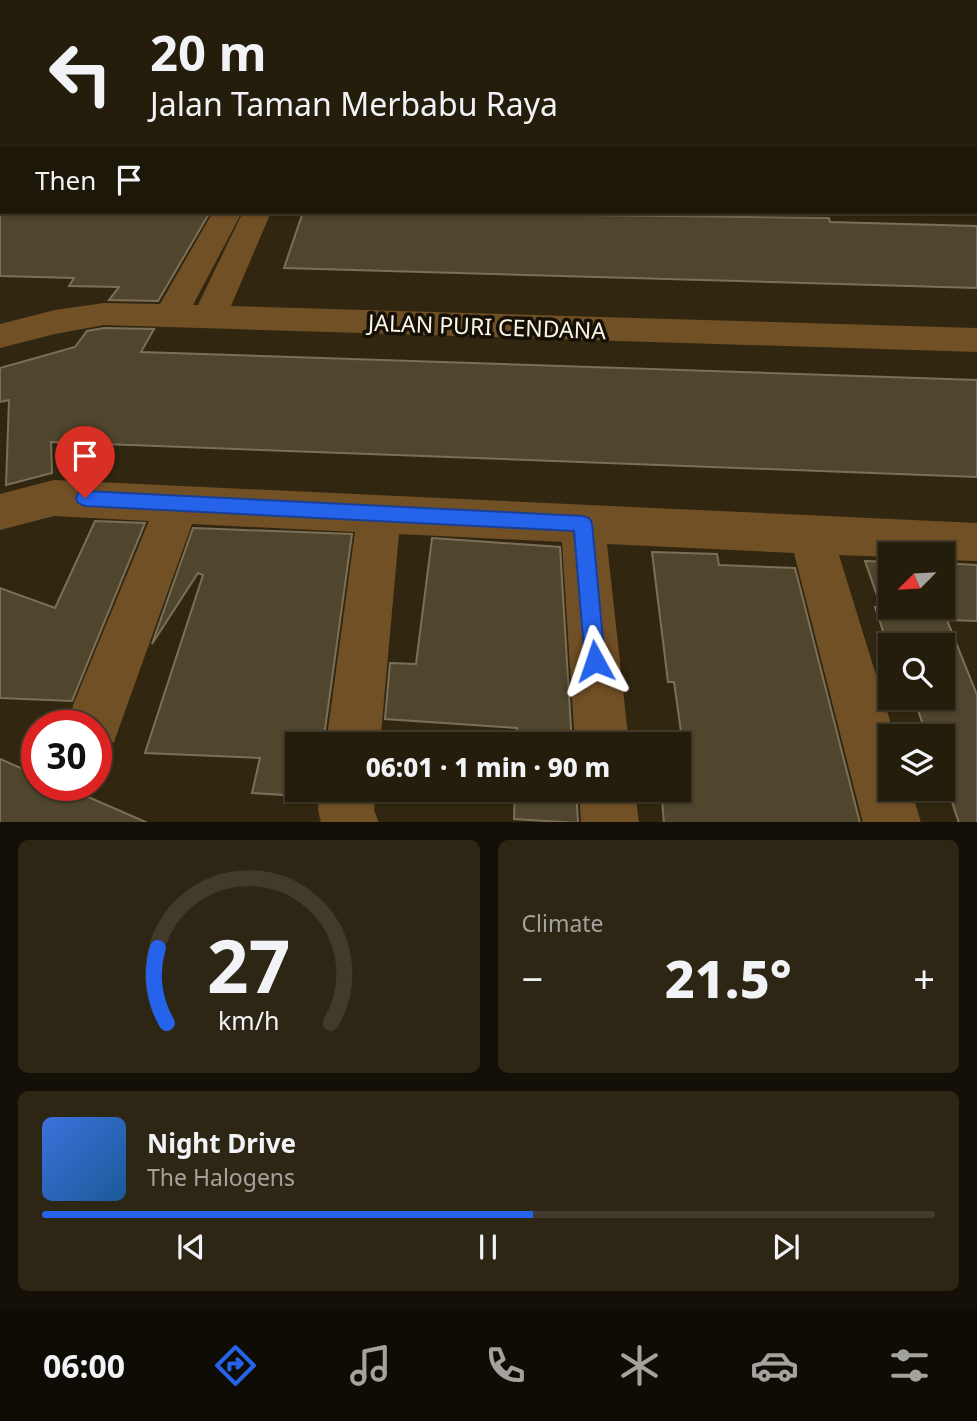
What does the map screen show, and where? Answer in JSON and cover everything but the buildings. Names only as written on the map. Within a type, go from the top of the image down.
[{"type":"street","points":[[170,317],[226,214]]},
{"type":"street","points":[[209,319],[256,214]]},
{"type":"street","name":"JALAN PURI CENDANA","points":[[0,336],[90,315],[977,340]]},
{"type":"street","points":[[0,512],[54,498],[977,541]]},
{"type":"street","points":[[98,710],[177,505]]},
{"type":"street","points":[[355,732],[379,514]]},
{"type":"street","points":[[583,523],[602,732]]},
{"type":"street","points":[[811,534],[892,822]]},
{"type":"street","points":[[347,802],[350,822]]},
{"type":"street","points":[[608,802],[610,822]]},
{"type":"route","points":[[85,498],[177,505],[583,523],[595,661]]}]
